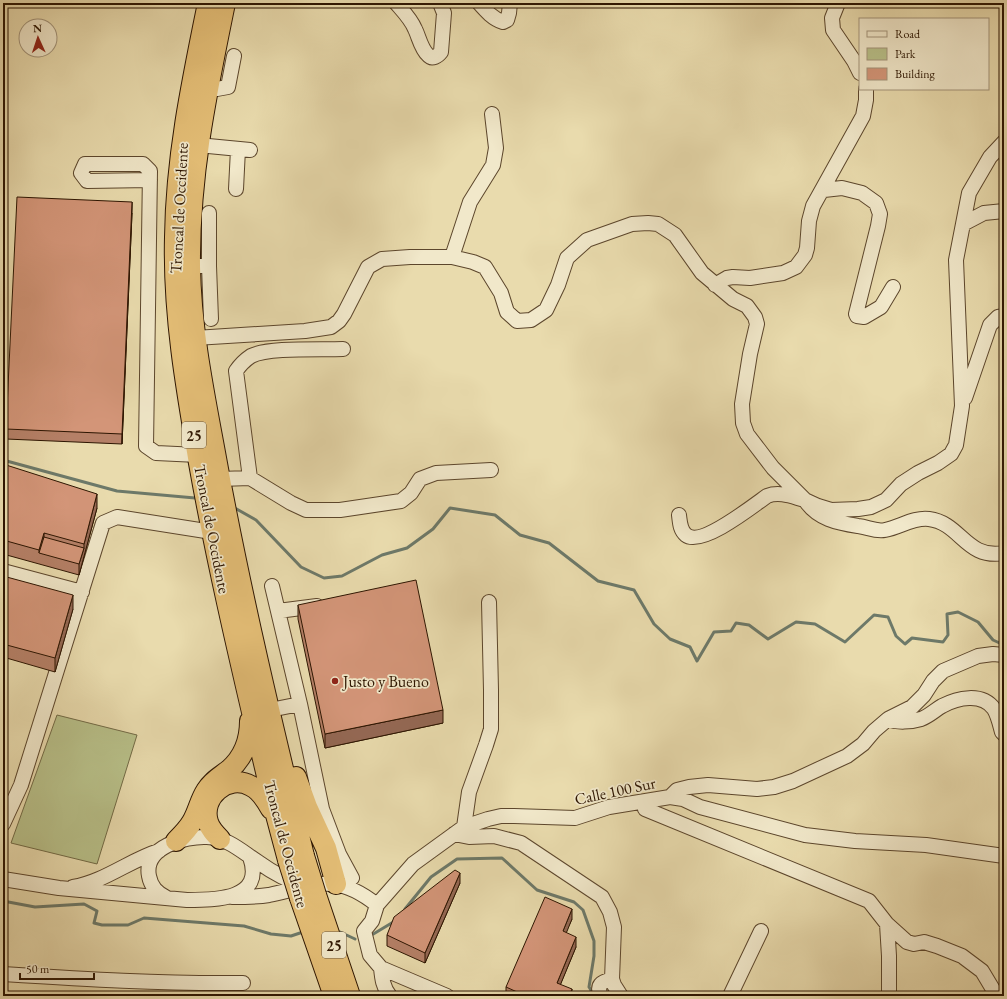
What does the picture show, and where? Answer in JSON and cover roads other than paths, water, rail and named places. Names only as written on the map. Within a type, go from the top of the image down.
[{"type":"highway","name":"Troncal de Occidente","points":[[208,3],[184,129],[177,182],[175,238],[176,300],[179,342],[212,532],[248,695],[276,816],[296,858]]},
{"type":"highway","name":"Troncal de Occidente","points":[[225,3],[198,145],[193,193],[200,266],[195,338],[229,531],[251,628],[296,858],[307,893],[334,996]]},
{"type":"highway","points":[[251,628],[293,769],[307,807],[326,848],[344,881]]},
{"type":"highway","points":[[176,841],[192,822],[206,791],[219,777],[235,764],[247,745],[249,735],[248,695]]},
{"type":"highway","points":[[220,839],[210,828],[206,812],[208,803],[212,796],[219,788],[227,784],[242,783],[250,785],[258,790],[276,816]]},
{"type":"highway","name":"Troncal de Occidente","points":[[307,893],[350,996]]},
{"type":"street","points":[[396,3],[415,27],[422,46],[428,56],[432,58],[441,52],[444,13],[440,3]]},
{"type":"street","points":[[479,3],[497,20],[503,22],[507,20],[510,3]]},
{"type":"street","points":[[838,3],[832,18],[833,30],[854,61],[859,72]]},
{"type":"street","points":[[208,88],[217,90],[228,87],[234,56]]},
{"type":"street","points":[[715,285],[727,278],[750,278],[783,273],[796,266],[805,255],[809,221],[818,196],[824,190],[863,116],[866,90]]},
{"type":"street","points":[[452,257],[470,202],[493,165],[496,148],[492,114]]},
{"type":"street","points":[[962,406],[956,260],[969,193],[990,156],[1004,142]]},
{"type":"street","points":[[198,145],[244,150],[236,189]]},
{"type":"street","points":[[150,180],[146,446],[156,453],[198,454]]},
{"type":"street","points":[[824,190],[842,188],[862,193],[876,203],[880,214],[856,314],[857,316],[864,317],[881,307],[893,287]]},
{"type":"street","points":[[962,224],[984,213],[1004,211]]},
{"type":"street","points":[[209,213],[200,266],[211,319]]},
{"type":"street","points":[[195,338],[306,331],[331,327],[339,321],[344,314],[368,267],[382,259],[410,257],[452,257],[474,262],[485,267],[501,293],[507,312],[517,321],[532,320],[546,310],[558,285],[567,258],[587,240],[632,224],[658,224],[675,235],[702,273],[733,299],[747,306],[755,317],[757,324],[750,354],[742,404],[743,423],[747,434],[773,468],[805,500],[810,508],[823,517],[839,523],[876,531],[893,528],[919,519],[935,520],[948,526],[970,546],[980,551],[992,554],[1004,553]]},
{"type":"street","points":[[679,515],[681,529],[687,536],[697,538],[711,533],[767,496],[774,494],[805,500],[831,510],[871,507],[886,500],[901,484],[951,454],[956,445],[962,406],[990,325],[998,317],[1004,316]]},
{"type":"street","points":[[250,478],[236,371],[240,364],[252,356],[269,351],[343,349]]},
{"type":"street","points":[[220,479],[250,478],[291,503],[306,510],[340,510],[400,501],[411,493],[420,479],[436,473],[491,470]]},
{"type":"street","points":[[3,824],[21,785],[103,523],[117,517],[212,532]]},
{"type":"street","points":[[3,571],[82,592]]},
{"type":"street","points":[[272,586],[300,704],[322,809],[339,854],[344,881],[351,888],[365,895],[377,905]]},
{"type":"street","points":[[488,602],[491,690],[490,728],[486,745],[469,792],[459,831],[470,837],[494,836],[522,843],[602,897],[610,912],[614,927],[612,979],[614,986],[621,996]]},
{"type":"street","points":[[278,611],[333,604]]},
{"type":"street","points":[[670,797],[677,790],[694,786],[708,785],[757,789],[774,787],[793,781],[847,756],[863,744],[874,730],[888,719],[912,707],[924,695],[933,681],[944,671],[978,656],[993,654],[1004,655]]},
{"type":"street","points":[[888,719],[892,721],[912,721],[925,717],[942,706],[956,701],[974,698],[986,701],[994,709],[1004,734]]},
{"type":"street","points":[[275,709],[300,704]]},
{"type":"street","name":"Calle 100 Sur","points":[[381,968],[370,956],[364,931],[372,921],[377,905],[413,864],[459,831],[488,819],[501,816],[575,818],[610,807],[670,797],[683,799],[700,807],[805,836],[855,841],[926,845],[1004,856]]},
{"type":"street","points":[[644,809],[869,901],[887,924],[907,942],[914,944],[924,942],[962,956],[982,971],[997,996]]},
{"type":"street","points":[[59,888],[78,886],[92,881],[159,851],[176,841],[198,837],[220,839],[231,843],[250,857],[307,893]]},
{"type":"street","points":[[159,851],[149,864],[148,873],[154,889],[168,898]]},
{"type":"street","points":[[225,898],[235,896],[243,891],[249,884],[253,875],[253,866],[250,857]]},
{"type":"street","points":[[3,879],[59,888],[187,900],[307,893],[320,883],[344,881]]},
{"type":"street","points":[[887,924],[890,996]]},
{"type":"street","points":[[730,996],[761,930]]},
{"type":"street","points":[[381,968],[386,992],[390,996]]},
{"type":"street","points":[[381,968],[447,996]]},
{"type":"street","points":[[3,974],[135,982],[243,983]]},
{"type":"street","points":[[601,996],[599,990],[600,983],[612,979]]},
{"type":"waterway","points":[[3,460],[117,491],[195,498]]},
{"type":"waterway","points":[[233,507],[256,520],[301,567],[324,578],[342,576],[382,555],[407,548],[433,529],[450,508],[495,515],[520,535],[549,543],[598,581],[634,590],[654,624],[670,639],[690,647],[697,661],[714,632],[731,631],[736,623],[749,625],[768,639],[796,622],[815,624],[845,642],[874,615],[888,617],[896,636],[905,644],[912,638],[943,642],[948,635],[947,614],[958,612],[978,622],[993,640],[1004,645]]},
{"type":"waterway","points":[[405,909],[431,877],[457,859],[502,858],[537,890],[574,902],[583,910],[594,941],[594,956],[589,987],[594,995]]},
{"type":"waterway","points":[[3,901],[35,907],[84,904],[97,911],[94,923],[102,925],[128,925],[144,918],[244,926],[271,934],[291,936],[303,932]]},
{"type":"waterway","points":[[370,936],[395,921]]},
{"type":"waterway","points":[[340,932],[355,939]]},
{"type":"place","name":"Justo y Bueno","points":[[335,681]]}]
